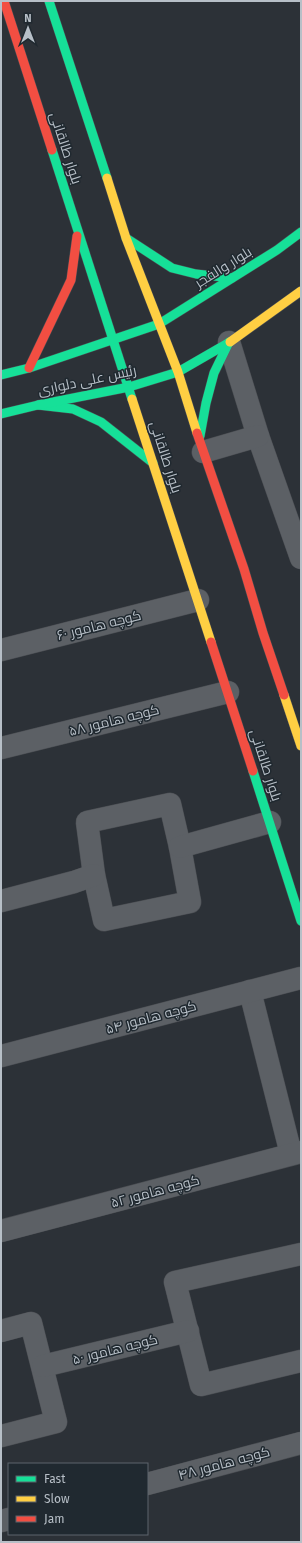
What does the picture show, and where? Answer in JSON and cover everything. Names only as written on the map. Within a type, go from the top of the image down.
[{"type":"main road","name":"بلوار طالقانی","points":[[4,1],[301,921]]},
{"type":"main road","name":"بلوار طالقانی","points":[[49,1],[126,238],[178,372],[201,447],[244,569],[262,633],[301,746]]},
{"type":"main road","points":[[29,368],[71,280],[78,231]]},
{"type":"main road","name":"بلوار والفجر","points":[[160,324],[277,250],[301,232]]},
{"type":"main road","points":[[126,238],[172,268],[196,274],[232,278]]},
{"type":"main road","points":[[178,372],[229,342],[300,295]]},
{"type":"main road","name":"رئیس علی دلواری","points":[[1,375],[29,368],[160,324]]},
{"type":"main road","points":[[201,447],[206,403],[214,373],[229,342]]},
{"type":"main road","name":"رئیس علی دلواری","points":[[1,414],[129,387],[178,372]]},
{"type":"main road","points":[[38,405],[73,409],[101,422],[153,463]]},
{"type":"street","points":[[229,342],[258,436],[299,547]]},
{"type":"street","points":[[201,447],[258,436]]},
{"type":"street","name":"کوچه هامور ۶۰","points":[[1,650],[198,600]]},
{"type":"street","name":"کوچه هامور ۵۸","points":[[1,748],[228,692]]},
{"type":"street","points":[[170,804],[180,847],[190,902],[104,920],[94,875],[87,822],[170,804]]},
{"type":"street","points":[[180,847],[270,822]]},
{"type":"street","points":[[1,901],[74,882],[94,875]]},
{"type":"street","name":"کوچه هامور ۵۴","points":[[1,1056],[301,978]]},
{"type":"street","points":[[250,991],[296,1153]]},
{"type":"street","name":"کوچه هامور ۵۲","points":[[5,1231],[296,1153]]},
{"type":"street","points":[[301,1254],[175,1282],[201,1385],[301,1361]]},
{"type":"street","points":[[1,1331],[31,1323],[56,1422],[1,1436]]},
{"type":"street","name":"کوچه هامور ۵۰","points":[[43,1366],[188,1331]]},
{"type":"street","name":"کوچه هامور ۴۸","points":[[148,1484],[301,1443]]},
{"type":"traffic: fast","points":[[49,1],[107,178]]},
{"type":"traffic: fast","points":[[52,150],[132,399]]},
{"type":"traffic: fast","points":[[1,375],[29,368],[159,324],[277,250],[301,232]]},
{"type":"traffic: fast","points":[[126,238],[172,268],[196,274],[232,278]]},
{"type":"traffic: fast","points":[[200,436],[206,403],[214,373],[229,342]]},
{"type":"traffic: fast","points":[[1,414],[129,387],[178,372],[230,342]]},
{"type":"traffic: fast","points":[[38,405],[73,409],[101,422],[153,463]]},
{"type":"traffic: fast","points":[[253,771],[301,921]]},
{"type":"traffic: slow","points":[[107,178],[126,238],[178,372],[197,433]]},
{"type":"traffic: slow","points":[[230,342],[301,291]]},
{"type":"traffic: slow","points":[[132,399],[211,642]]},
{"type":"traffic: slow","points":[[284,695],[301,746]]},
{"type":"traffic: jam","points":[[4,1],[52,150]]},
{"type":"traffic: jam","points":[[29,368],[71,280],[77,236]]},
{"type":"traffic: jam","points":[[197,433],[244,569],[263,633],[284,695]]},
{"type":"traffic: jam","points":[[211,642],[253,771]]}]
